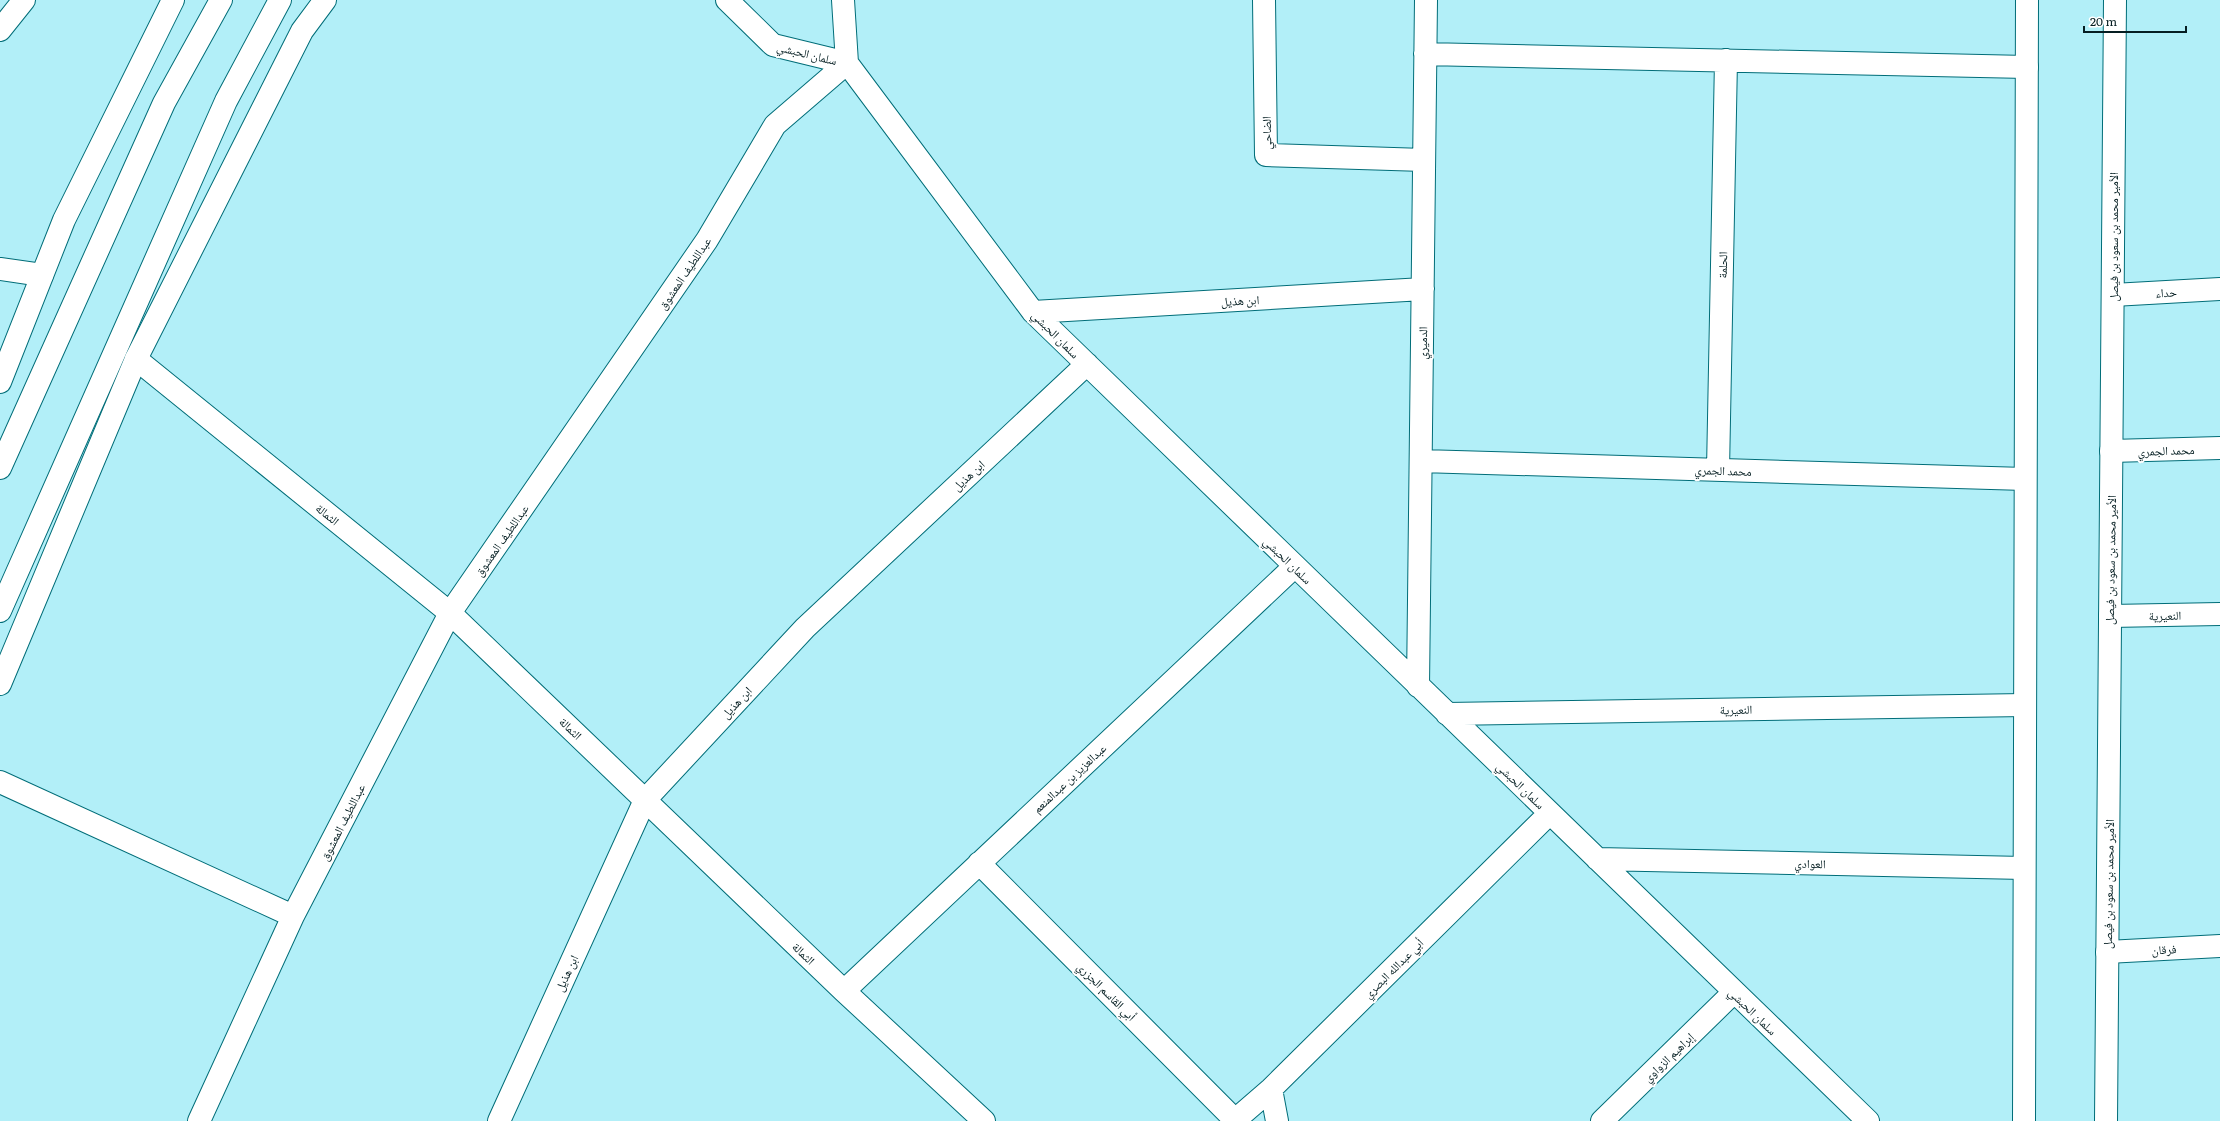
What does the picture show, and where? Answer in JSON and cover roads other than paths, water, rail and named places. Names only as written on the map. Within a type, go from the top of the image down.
[{"type":"main road","points":[[0,30],[24,0]]},
{"type":"main road","points":[[0,382],[64,220],[173,0]]},
{"type":"main road","points":[[0,468],[164,104],[221,0]]},
{"type":"main road","points":[[0,611],[226,101],[280,0]]},
{"type":"main road","points":[[0,684],[136,359],[302,31],[326,0]]},
{"type":"main road","name":"سلمان الحبشي","points":[[727,0],[773,45],[847,63],[1033,312],[1868,1121]]},
{"type":"main road","points":[[843,0],[847,63]]},
{"type":"main road","name":"الضاحي","points":[[1264,0],[1266,155],[1424,160]]},
{"type":"main road","name":"الدميري","points":[[1418,686],[1426,0]]},
{"type":"main road","points":[[2024,1121],[2027,0]]},
{"type":"main road","name":"الأمير محمد بن سعود بن فيصل","points":[[2106,1121],[2115,0]]},
{"type":"main road","points":[[1425,54],[2027,68]]},
{"type":"main road","name":"الحلمة","points":[[1718,470],[1726,60]]},
{"type":"main road","name":"عبداللطيف المعشوق","points":[[199,1121],[293,916],[450,613],[707,240],[775,125],[847,63]]},
{"type":"main road","points":[[0,269],[42,275]]},
{"type":"main road","name":"ابن هذيل","points":[[1033,312],[1423,289]]},
{"type":"main road","name":"حداء","points":[[2113,296],[2220,289]]},
{"type":"main road","name":"الثمالة","points":[[136,359],[450,613],[844,992],[984,1121]]},
{"type":"main road","name":"ابن هذيل","points":[[499,1121],[645,800],[804,628],[1087,364]]},
{"type":"main road","name":"محمد الجمري","points":[[2111,452],[2220,448]]},
{"type":"main road","name":"محمد الجمري","points":[[1421,461],[2025,479]]},
{"type":"main road","name":"عبدالعزيز بن عبدالمنعم","points":[[844,992],[1295,566]]},
{"type":"main road","name":"النعيرية","points":[[2110,616],[2220,614]]},
{"type":"main road","name":"النعيرية","points":[[1447,714],[2025,705]]},
{"type":"main road","points":[[0,782],[293,916]]},
{"type":"main road","name":"أبي عبدالله البصري","points":[[1235,1120],[1271,1089],[1550,813]]},
{"type":"main road","name":"العوادي","points":[[1597,859],[2024,868]]},
{"type":"main road","name":"أبي القاسم الجزري","points":[[979,863],[1235,1120]]},
{"type":"main road","name":"فرقان","points":[[2107,952],[2220,946]]},
{"type":"main road","name":"إبراهيم الزواوي","points":[[1602,1121],[1734,992]]},
{"type":"main road","points":[[1271,1089],[1277,1121]]}]
